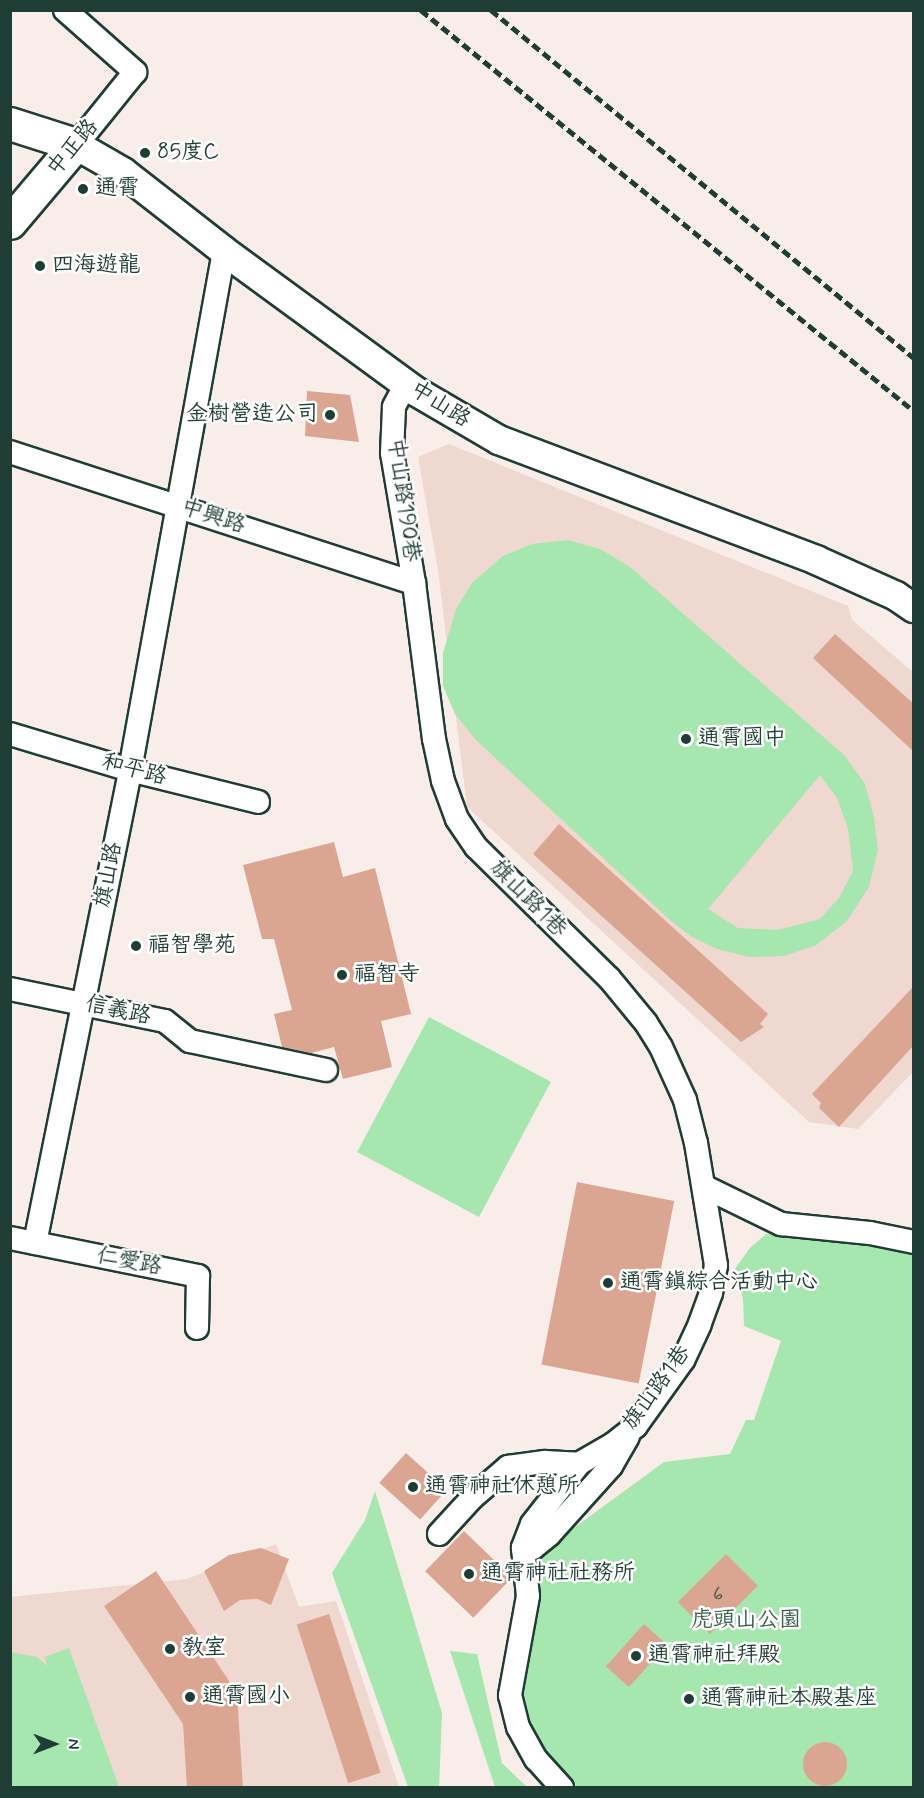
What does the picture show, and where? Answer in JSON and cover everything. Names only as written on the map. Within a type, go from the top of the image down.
[{"type":"main road","name":"中山路","points":[[10,124],[76,145]]},
{"type":"main road","name":"中正路","points":[[10,223],[76,145]]},
{"type":"street","name":"中正路","points":[[65,10],[135,72],[76,145]]},
{"type":"street","name":"中山路","points":[[76,145],[123,172],[224,251],[406,384],[499,441],[816,560],[896,596],[914,608]]},
{"type":"street","name":"旗山路","points":[[35,1243],[130,770],[224,251]]},
{"type":"street","name":"中山路190巷","points":[[406,384],[394,407],[392,453],[414,584]]},
{"type":"street","name":"中興路","points":[[10,452],[414,584]]},
{"type":"street","name":"旗山路1巷","points":[[414,584],[434,739],[443,782],[457,819],[476,847],[609,978],[646,1023],[661,1047],[685,1100],[705,1187],[716,1265],[711,1293],[700,1324],[683,1360],[636,1426],[614,1444],[579,1464],[532,1524],[524,1548],[528,1596],[510,1695],[518,1727],[536,1759],[562,1788]]},
{"type":"street","name":"和平路","points":[[10,734],[130,770],[258,802]]},
{"type":"street","name":"信義路","points":[[10,988],[165,1021],[190,1041],[326,1070]]},
{"type":"street","points":[[705,1187],[781,1224],[870,1233],[914,1242]]},
{"type":"street","name":"仁愛路","points":[[10,1238],[198,1276],[198,1328]]},
{"type":"street","points":[[524,1548],[533,1548],[549,1534],[611,1466],[636,1426]]},
{"type":"street","points":[[439,1534],[471,1498],[507,1467],[545,1462],[579,1464]]},
{"type":"shaded area","name":"通霄國中","points":[[449,444],[848,606],[852,620],[913,672],[913,1072],[858,1129],[809,1122],[467,807],[438,570],[418,457]]},
{"type":"shaded area","name":"通霄國小","points":[[276,1544],[299,1607],[336,1601],[399,1787],[11,1787],[10,1597],[187,1579]]},
{"type":"green space","points":[[568,540],[600,549],[630,567],[845,756],[865,784],[874,817],[878,850],[869,887],[847,921],[816,945],[784,956],[750,957],[717,949],[692,937],[671,921],[476,740],[455,714],[443,686],[443,653],[456,609],[472,583],[503,556],[532,544]],"holes":[[[820,775],[837,798],[848,828],[853,871],[839,898],[820,919],[778,930],[738,928],[708,909]]]},
{"type":"green space","points":[[429,1017],[551,1082],[479,1217],[357,1152]]},
{"type":"green space","name":"虎頭山公園","points":[[766,1234],[913,1250],[913,1787],[576,1787],[550,1763],[529,1725],[521,1688],[532,1546],[560,1538],[664,1462],[730,1454],[746,1420],[754,1420],[781,1341],[744,1326],[743,1299],[735,1269],[750,1248]]},
{"type":"green space","points":[[375,1491],[442,1713],[439,1787],[408,1787],[332,1573],[365,1520]]},
{"type":"green space","points":[[69,1648],[119,1787],[11,1787],[11,1652],[37,1657],[47,1666],[45,1657]]},
{"type":"green space","points":[[450,1651],[477,1654],[502,1763],[527,1787],[495,1787]]},
{"type":"building","name":"金樹營造公司","points":[[307,391],[350,395],[359,442],[305,436]]},
{"type":"building","points":[[835,634],[914,704],[914,752],[813,658]]},
{"type":"building","points":[[559,824],[768,1014],[760,1024],[764,1027],[741,1042],[533,854]]},
{"type":"building","name":"福智寺","points":[[334,842],[343,877],[375,868],[411,1014],[381,1021],[392,1067],[343,1079],[334,1047],[311,1053],[282,1047],[274,1014],[292,1010],[274,939],[262,939],[243,865]]},
{"type":"building","points":[[914,986],[914,1045],[839,1127],[819,1108],[821,1103],[812,1094]]},
{"type":"building","name":"通霄鎮綜合活動中心","points":[[577,1182],[674,1201],[639,1383],[542,1365]]},
{"type":"building","name":"通霄神社休憩所","points":[[406,1453],[447,1490],[420,1520],[379,1483]]},
{"type":"building","name":"通霄神社社務所","points":[[464,1531],[512,1578],[473,1618],[425,1571]]},
{"type":"building","points":[[261,1548],[289,1559],[271,1605],[258,1599],[240,1600],[224,1611],[204,1571],[229,1555]]},
{"type":"building","points":[[726,1554],[758,1586],[710,1634],[678,1602]]},
{"type":"building","name":"教室","points":[[156,1571],[237,1693],[243,1788],[187,1788],[183,1724],[104,1606]]},
{"type":"building","points":[[329,1614],[381,1773],[348,1783],[297,1625]]},
{"type":"building","name":"通霄神社拜殿","points":[[644,1624],[667,1645],[629,1687],[606,1666]]},
{"type":"building","points":[[825,1742],[834,1743],[841,1748],[846,1755],[846,1773],[841,1780],[834,1785],[825,1786],[816,1785],[809,1780],[804,1773],[803,1764],[804,1755],[809,1748],[816,1743]]},
{"type":"railway","points":[[421,10],[914,411]]},
{"type":"railway","points":[[491,10],[914,358]]},
{"type":"place","name":"85度C","points":[[145,153]]},
{"type":"place","name":"通霄","points":[[83,189]]},
{"type":"place","name":"四海遊龍","points":[[40,266]]},
{"type":"place","name":"金樹營造公司","points":[[330,415]]},
{"type":"place","name":"通霄國中","points":[[686,739]]},
{"type":"place","name":"福智學苑","points":[[136,946]]},
{"type":"place","name":"福智寺","points":[[342,975]]},
{"type":"place","name":"通霄鎮綜合活動中心","points":[[608,1283]]},
{"type":"place","name":"通霄神社休憩所","points":[[413,1487]]},
{"type":"place","name":"通霄神社社務所","points":[[469,1574]]},
{"type":"place","name":"教室","points":[[170,1649]]},
{"type":"place","name":"通霄神社拜殿","points":[[636,1656]]},
{"type":"place","name":"通霄國小","points":[[190,1697]]},
{"type":"place","name":"通霄神社本殿基座","points":[[689,1699]]}]
